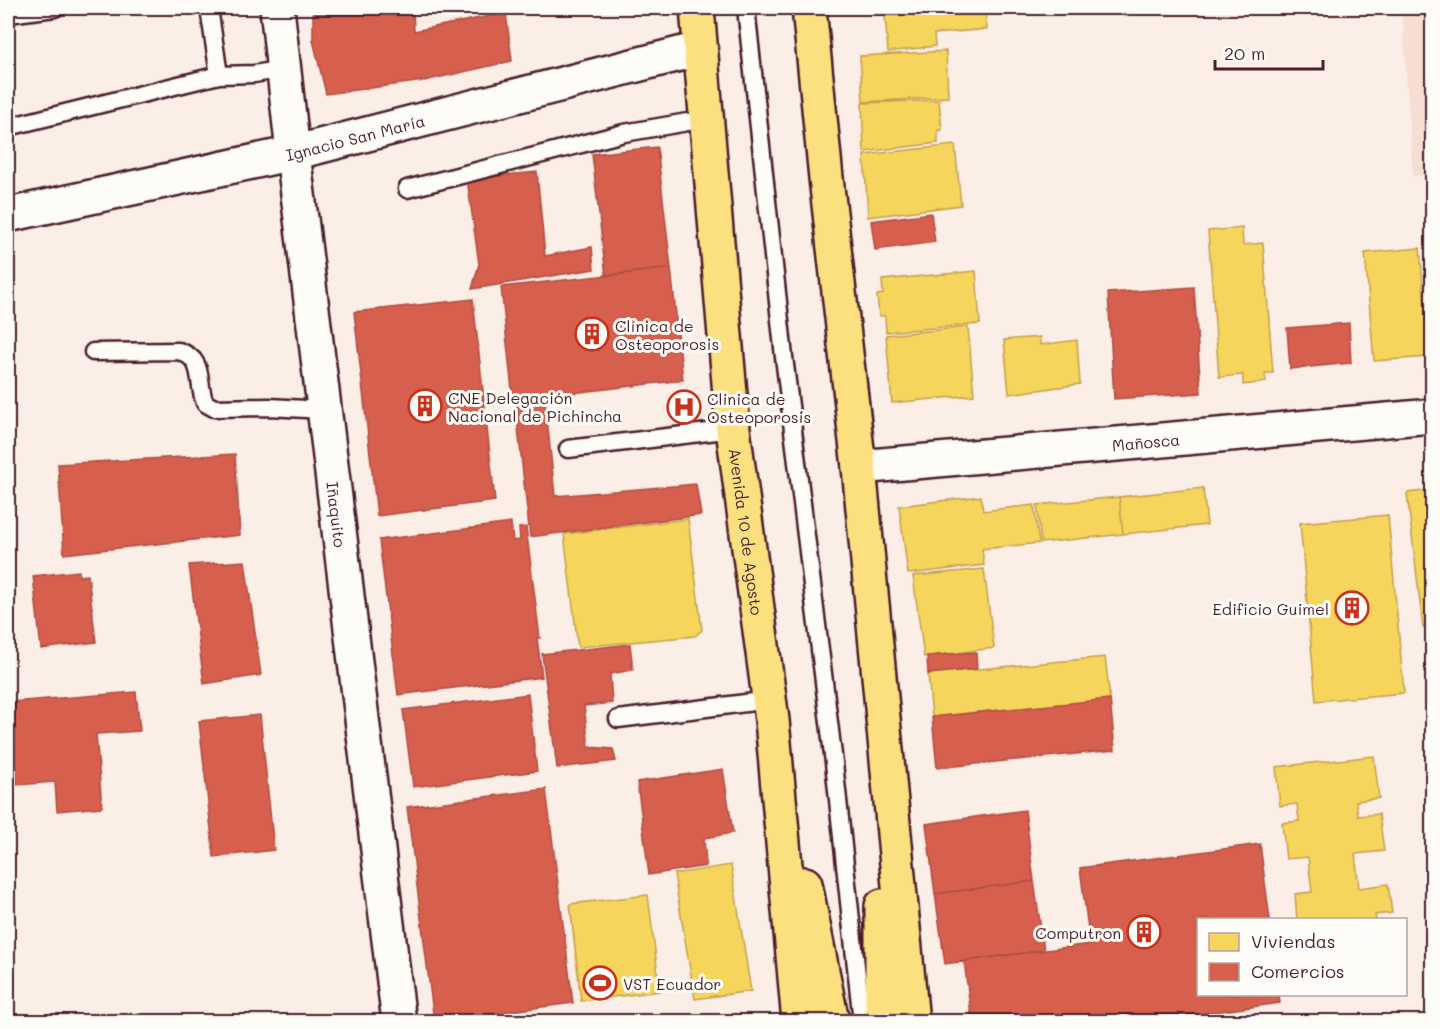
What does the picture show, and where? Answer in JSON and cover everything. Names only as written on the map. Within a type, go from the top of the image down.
[{"type":"main road","name":"Avenida 10 de Agosto","points":[[697,8],[733,429],[771,710],[799,1022]]},
{"type":"main road","points":[[809,8],[859,467],[912,1022]]},
{"type":"main road","points":[[882,700],[882,1022]]},
{"type":"main road","points":[[771,710],[832,1022]]},
{"type":"street","name":"Iñaquito","points":[[277,8],[399,1022]]},
{"type":"street","name":"Ignacio San María","points":[[8,215],[293,153],[699,49]]},
{"type":"street","name":"Mañosca","points":[[859,467],[1432,416]]},
{"type":"lane","points":[[8,14],[55,8]]},
{"type":"lane","points":[[209,8],[219,75]]},
{"type":"lane","points":[[746,8],[784,357],[834,763],[862,1022]]},
{"type":"lane","points":[[8,127],[219,75],[254,74],[284,69]]},
{"type":"lane","points":[[408,189],[624,133],[705,119]]},
{"type":"lane","points":[[93,352],[179,351],[190,355],[198,364],[201,392],[205,403],[214,408],[269,407],[324,410]]},
{"type":"lane","points":[[568,449],[733,429]]},
{"type":"lane","points":[[618,719],[771,710]]},
{"type":"shaded area","points":[[1402,8],[1432,8],[1432,175],[1413,176]]},
{"type":"building: Viviendas","points":[[909,8],[985,8],[987,29],[934,34],[935,46],[888,52],[885,16],[911,11]]},
{"type":"building: Viviendas","points":[[946,51],[948,97],[863,102],[860,56]]},
{"type":"building: Viviendas","points":[[939,100],[942,130],[938,130],[938,143],[864,152],[862,103]]},
{"type":"building: Viviendas","points":[[955,145],[961,205],[868,217],[864,155]]},
{"type":"building: Viviendas","points":[[1242,228],[1243,245],[1263,243],[1273,373],[1265,373],[1266,382],[1243,385],[1243,375],[1219,377],[1208,231]]},
{"type":"building: Viviendas","points":[[1420,248],[1429,357],[1374,361],[1365,253]]},
{"type":"building: Viviendas","points":[[976,271],[980,324],[886,332],[885,316],[879,316],[877,295],[883,294],[882,280]]},
{"type":"building: Viviendas","points":[[968,327],[974,395],[892,403],[886,335]]},
{"type":"building: Viviendas","points":[[1040,337],[1040,345],[1077,340],[1080,384],[1009,394],[1004,340]]},
{"type":"building: Viviendas","points":[[1203,488],[1207,525],[1123,534],[1119,497]]},
{"type":"building: Viviendas","points":[[1432,490],[1432,626],[1423,628],[1407,493]]},
{"type":"building: Viviendas","points":[[981,496],[983,511],[1034,505],[1039,543],[982,549],[984,565],[908,574],[899,506]]},
{"type":"building: Viviendas","points":[[1119,497],[1123,534],[1041,543],[1037,505]]},
{"type":"building: Viviendas","name":"Edificio Guimel","points":[[1388,515],[1404,693],[1316,701],[1300,523]]},
{"type":"building: Viviendas","points":[[688,519],[702,630],[695,636],[578,647],[564,534]]},
{"type":"building: Viviendas","points":[[984,569],[994,648],[924,657],[913,576]]},
{"type":"building: Viviendas","points":[[1105,657],[1110,699],[932,717],[928,674]]},
{"type":"building: Viviendas","points":[[1374,756],[1379,798],[1356,801],[1358,816],[1379,814],[1384,851],[1355,854],[1359,888],[1388,884],[1392,913],[1375,915],[1376,918],[1297,918],[1295,894],[1312,892],[1308,857],[1286,859],[1282,823],[1299,821],[1297,804],[1280,806],[1276,767]]},
{"type":"building: Viviendas","points":[[731,865],[751,991],[695,999],[674,874]]},
{"type":"building: Viviendas","points":[[648,895],[660,991],[581,1001],[570,904]]},
{"type":"building: Comercios","points":[[313,8],[413,8],[414,31],[506,13],[512,61],[424,81],[326,94],[313,40]]},
{"type":"building: Comercios","points":[[657,147],[671,268],[606,276],[592,154]]},
{"type":"building: Comercios","points":[[537,172],[545,256],[592,247],[594,269],[472,289],[479,264],[467,179]]},
{"type":"building: Comercios","points":[[931,213],[935,242],[875,250],[871,221]]},
{"type":"building: Comercios","name":"Clínica de Osteoporosis","points":[[671,268],[683,380],[513,400],[501,287]]},
{"type":"building: Comercios","points":[[1194,287],[1201,393],[1114,399],[1108,293]]},
{"type":"building: Comercios","name":"CNE Delegación Nacional de Pichincha","points":[[473,299],[495,501],[377,516],[354,312]]},
{"type":"building: Comercios","points":[[1349,323],[1351,363],[1290,369],[1287,328]]},
{"type":"building: Comercios","points":[[545,399],[555,496],[696,484],[701,515],[530,537],[515,401]]},
{"type":"building: Comercios","points":[[235,454],[240,535],[64,554],[58,464]]},
{"type":"building: Comercios","points":[[511,523],[513,541],[520,540],[519,528],[526,527],[540,638],[537,638],[542,677],[398,695],[379,540]]},
{"type":"building: Comercios","points":[[245,561],[261,675],[204,684],[189,565]]},
{"type":"building: Comercios","points":[[79,571],[79,576],[88,575],[96,642],[41,649],[33,576]]},
{"type":"building: Comercios","points":[[630,644],[633,670],[610,674],[612,703],[584,706],[589,747],[613,749],[616,761],[557,768],[542,654]]},
{"type":"building: Comercios","points":[[976,652],[977,669],[928,674],[927,656]]},
{"type":"building: Comercios","points":[[136,692],[140,731],[96,734],[102,807],[57,811],[55,782],[17,785],[11,702]]},
{"type":"building: Comercios","points":[[528,694],[537,771],[413,787],[403,710]]},
{"type":"building: Comercios","points":[[1110,699],[1115,750],[937,768],[932,717]]},
{"type":"building: Comercios","points":[[260,715],[274,850],[214,857],[199,721]]},
{"type":"building: Comercios","points":[[723,769],[733,833],[704,838],[706,866],[649,875],[637,782]]},
{"type":"building: Comercios","points":[[546,789],[573,1003],[434,1021],[407,807]]},
{"type":"building: Comercios","points":[[1025,810],[1034,881],[935,894],[926,824]]},
{"type":"building: Comercios","name":"Computron","points":[[1260,844],[1270,918],[1197,918],[1197,996],[1279,996],[1280,1003],[1141,1022],[972,1022],[964,961],[1090,944],[1080,868]]},
{"type":"building: Comercios","points":[[1034,881],[1044,950],[945,964],[935,894]]},
{"type":"place","name":"Clínica de Osteoporosis","points":[[592,334]]},
{"type":"place","name":"CNE Delegación Nacional de Pichincha","points":[[425,406]]},
{"type":"place","name":"Clinica de Osteoporosis","points":[[684,407]]},
{"type":"place","name":"Edificio Guimel","points":[[1352,608]]},
{"type":"place","name":"Computron","points":[[1144,932]]},
{"type":"place","name":"VST Ecuador","points":[[600,983]]}]
